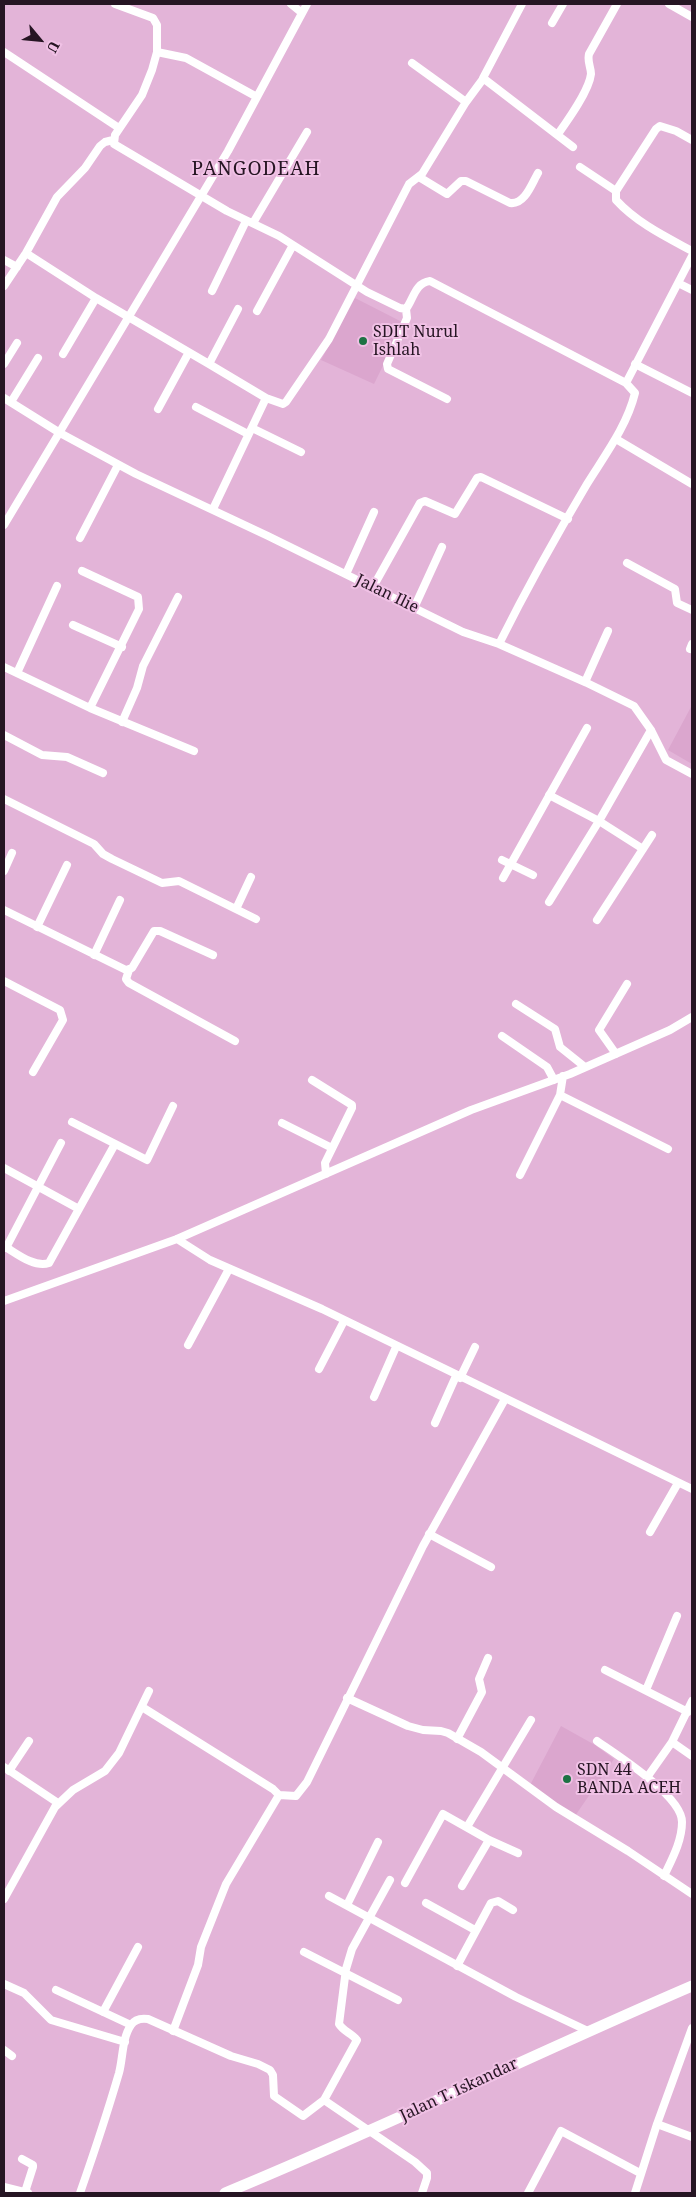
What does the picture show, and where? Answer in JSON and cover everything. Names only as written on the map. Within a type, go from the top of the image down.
[{"type":"street","points":[[4,286],[26,253],[57,197],[84,168],[100,146],[105,142],[113,140],[142,95],[157,52],[157,25],[153,18],[115,4]]},
{"type":"street","points":[[291,4],[302,13]]},
{"type":"street","points":[[4,523],[60,433],[228,151],[307,4]]},
{"type":"street","points":[[26,253],[127,318],[188,354],[209,364],[266,398],[279,404],[286,402],[329,339],[409,184],[419,177],[466,102],[483,79],[484,73],[522,4]]},
{"type":"street","points":[[552,23],[563,4]]},
{"type":"street","points":[[558,134],[580,101],[591,73],[588,63],[589,54],[617,4]]},
{"type":"street","points":[[669,4],[692,17]]},
{"type":"street","points":[[4,52],[119,128]]},
{"type":"street","points":[[157,52],[186,58],[257,97]]},
{"type":"street","points":[[412,63],[466,102]]},
{"type":"street","points":[[483,79],[573,146]]},
{"type":"street","points":[[692,140],[667,127],[660,126],[656,129],[616,191],[616,200],[621,206],[656,232],[692,251]]},
{"type":"street","points":[[212,291],[250,222],[307,132]]},
{"type":"street","points":[[113,140],[114,144],[144,162],[293,245],[357,286],[400,308],[406,309]]},
{"type":"street","points":[[580,167],[616,191]]},
{"type":"street","points":[[419,177],[447,194],[461,181],[466,181],[510,204],[515,204],[522,200],[538,173]]},
{"type":"street","points":[[257,311],[293,245]]},
{"type":"street","points":[[626,383],[692,256]]},
{"type":"street","points":[[4,260],[17,267]]},
{"type":"street","points":[[447,399],[388,369],[387,364],[407,318],[406,309],[418,286],[424,282],[430,281],[626,383],[635,393],[633,402],[616,439],[568,519],[499,644]]},
{"type":"street","points":[[678,283],[692,290]]},
{"type":"street","points":[[63,354],[96,298]]},
{"type":"street","points":[[209,364],[238,309]]},
{"type":"street","points":[[4,364],[17,343]]},
{"type":"street","points":[[158,409],[188,354]]},
{"type":"street","points":[[7,400],[38,358]]},
{"type":"street","points":[[635,364],[692,393]]},
{"type":"street","points":[[213,510],[266,398]]},
{"type":"street","name":"Jalan Ilie","points":[[7,400],[60,433],[118,465],[463,632],[499,644],[634,706],[650,730],[666,760],[692,774]]},
{"type":"street","points":[[196,407],[301,452]]},
{"type":"street","points":[[616,439],[692,484]]},
{"type":"street","points":[[80,538],[118,465]]},
{"type":"street","points":[[373,587],[420,504],[425,501],[455,514],[481,476],[568,519]]},
{"type":"street","points":[[346,574],[374,512]]},
{"type":"street","points":[[414,608],[442,547]]},
{"type":"street","points":[[628,563],[675,589],[677,603],[692,610]]},
{"type":"street","points":[[82,571],[138,597],[140,610],[90,708]]},
{"type":"street","points":[[17,673],[57,586]]},
{"type":"street","points":[[122,722],[137,688],[143,666],[178,597]]},
{"type":"street","points":[[73,624],[122,647]]},
{"type":"street","points":[[585,682],[608,631]]},
{"type":"street","points":[[4,667],[90,708],[194,751]]},
{"type":"street","points":[[503,878],[587,728]]},
{"type":"street","points":[[549,902],[599,822],[650,730]]},
{"type":"street","points":[[4,735],[42,755],[67,757],[103,773]]},
{"type":"street","points":[[549,795],[643,849]]},
{"type":"street","points":[[4,799],[94,844],[112,860],[162,883],[179,881],[256,919]]},
{"type":"street","points":[[597,920],[652,835]]},
{"type":"street","points":[[4,871],[12,853]]},
{"type":"street","points":[[502,860],[533,875]]},
{"type":"street","points":[[36,927],[67,865]]},
{"type":"street","points":[[236,909],[251,877]]},
{"type":"street","points":[[94,955],[120,900]]},
{"type":"street","points":[[4,910],[94,955],[129,970]]},
{"type":"street","points":[[213,955],[160,931],[154,931],[129,970],[126,979],[129,983],[236,1041]]},
{"type":"street","points":[[4,991],[6,982],[60,1010],[63,1017],[34,1072]]},
{"type":"street","points":[[616,1054],[599,1030],[627,984]]},
{"type":"street","points":[[516,1004],[555,1030],[560,1046],[585,1067]]},
{"type":"street","points":[[4,1300],[177,1239],[471,1110],[554,1080],[616,1054],[670,1030],[692,1017]]},
{"type":"street","points":[[502,1036],[547,1068],[554,1080]]},
{"type":"street","points":[[520,1175],[560,1095],[564,1076]]},
{"type":"street","points":[[312,1080],[352,1105],[324,1163],[326,1174]]},
{"type":"street","points":[[560,1095],[668,1149]]},
{"type":"street","points":[[72,1122],[147,1160],[173,1106]]},
{"type":"street","points":[[282,1123],[332,1148]]},
{"type":"street","points":[[61,1144],[5,1247],[36,1264],[43,1265],[49,1263],[115,1144]]},
{"type":"street","points":[[4,1168],[79,1208]]},
{"type":"street","points":[[177,1239],[210,1260],[344,1321],[692,1489]]},
{"type":"street","points":[[188,1345],[229,1269]]},
{"type":"street","points":[[319,1369],[344,1321]]},
{"type":"street","points":[[374,1397],[396,1347]]},
{"type":"street","points":[[435,1422],[475,1347]]},
{"type":"street","points":[[142,1707],[273,1789],[279,1795],[296,1796],[302,1789],[429,1534],[505,1399]]},
{"type":"street","points":[[650,1532],[678,1483]]},
{"type":"street","points":[[429,1534],[490,1567]]},
{"type":"street","points":[[646,1690],[677,1616]]},
{"type":"street","points":[[457,1739],[482,1692],[479,1679],[488,1658]]},
{"type":"street","points":[[605,1670],[688,1712]]},
{"type":"street","points":[[55,1807],[72,1790],[96,1778],[111,1765],[119,1753],[149,1690]]},
{"type":"street","points":[[347,1698],[408,1726],[423,1730],[441,1731],[481,1752],[556,1807],[628,1851],[692,1894]]},
{"type":"street","points":[[648,1776],[672,1742],[692,1701]]},
{"type":"street","points":[[467,1827],[531,1720]]},
{"type":"street","points":[[4,1899],[58,1803],[7,1769],[30,1741]]},
{"type":"street","points":[[597,1741],[648,1776],[675,1805],[681,1815],[682,1822],[675,1853],[664,1876]]},
{"type":"street","points":[[672,1742],[692,1756]]},
{"type":"street","points":[[173,2031],[198,1965],[201,1948],[226,1884],[279,1795]]},
{"type":"street","points":[[405,1883],[444,1814],[489,1840],[518,1853]]},
{"type":"street","points":[[462,1886],[489,1840]]},
{"type":"street","points":[[347,1905],[378,1842]]},
{"type":"street","points":[[80,2193],[106,2120],[125,2036],[135,2021],[148,2019],[231,2056],[258,2064],[270,2070],[273,2075],[274,2096],[303,2116],[324,2100],[357,2040],[352,2033],[342,2028],[339,2024],[346,1973],[352,1949],[390,1880]]},
{"type":"street","points":[[329,1896],[458,1966],[588,2031]]},
{"type":"street","points":[[458,1966],[475,1930],[491,1903],[498,1901],[514,1910]]},
{"type":"street","points":[[426,1903],[475,1930]]},
{"type":"street","points":[[103,2012],[138,1947]]},
{"type":"street","points":[[304,1952],[398,2000]]},
{"type":"street","points":[[4,1984],[24,1993],[51,2020],[125,2042]]},
{"type":"street","name":"Jalan T. Iskandar","points":[[226,2193],[335,2147],[588,2031],[692,1986]]},
{"type":"street","points":[[56,1990],[131,2025]]},
{"type":"street","points":[[635,2193],[656,2124],[692,2028]]},
{"type":"street","points":[[4,2050],[12,2056]]},
{"type":"street","points":[[324,2100],[415,2162],[426,2173],[427,2178],[422,2193]]},
{"type":"street","points":[[656,2124],[692,2137]]},
{"type":"street","points":[[528,2193],[561,2131],[640,2173]]},
{"type":"street","points":[[4,2187],[27,2193],[33,2167],[22,2158]]},
{"type":"shaded area","name":"SDIT Nurul Ishlah","points":[[355,298],[404,323],[374,384],[321,360]]},
{"type":"shaded area","points":[[692,705],[692,764],[668,750]]},
{"type":"shaded area","name":"SDN 44 BANDA ACEH","points":[[561,1726],[595,1745],[614,1759],[575,1816],[528,1789]]},
{"type":"place","name":"SDIT Nurul Ishlah","points":[[363,341]]},
{"type":"place","name":"SDN 44 BANDA ACEH","points":[[567,1779]]},
{"type":"district","name":"PANGODEAH","points":[[256,170]]}]
